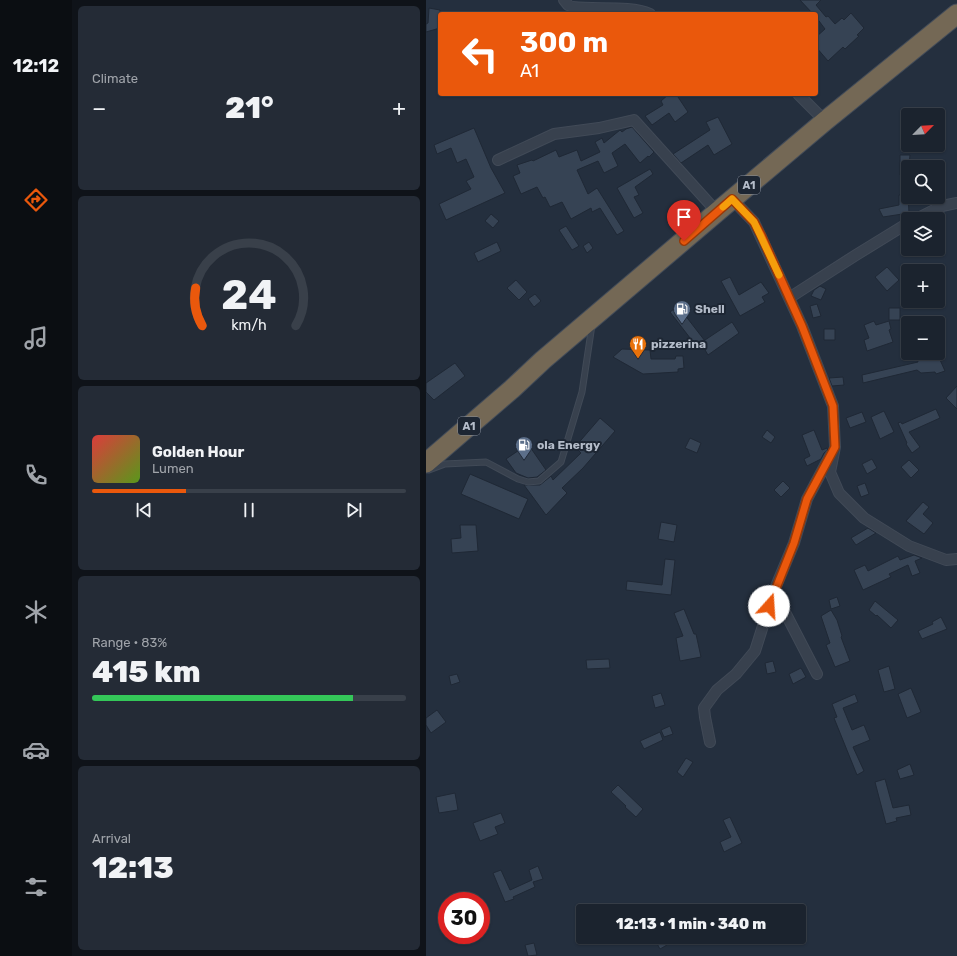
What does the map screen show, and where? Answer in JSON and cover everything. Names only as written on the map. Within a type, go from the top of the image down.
[{"type":"highway","name":"A1","points":[[426,463],[512,389],[543,360],[732,199],[957,14]]},
{"type":"street","points":[[564,0],[568,5],[573,7],[628,9],[646,12]]},
{"type":"street","points":[[800,96],[825,121]]},
{"type":"street","points":[[498,160],[554,134],[599,128],[634,120],[718,212]]},
{"type":"street","points":[[732,199],[754,222],[802,326],[833,406],[835,447],[830,472],[839,493],[864,518],[909,546],[946,560],[957,559]]},
{"type":"street","points":[[930,212],[942,206],[957,203]]},
{"type":"street","points":[[789,298],[901,227]]},
{"type":"street","points":[[710,742],[704,708],[717,690],[736,674],[755,650],[774,591],[794,543],[807,499],[835,447]]},
{"type":"street","points":[[774,591],[817,674]]},
{"type":"lane","points":[[426,471],[445,464],[486,462],[518,479],[528,482],[539,481],[561,462],[582,392],[594,317]]},
{"type":"building","points":[[800,0],[821,0],[816,5],[826,17],[828,16],[835,24],[842,18],[844,20],[851,13],[864,28],[857,35],[859,36],[845,49],[843,47],[828,61],[818,49],[818,35],[825,29],[818,20],[818,12],[811,12]]},
{"type":"building","points":[[429,8],[440,10],[440,12],[438,12],[438,29],[426,32],[426,24],[428,23]]},
{"type":"building","points":[[667,96],[677,96],[688,112],[675,122],[669,113],[652,125],[645,116],[663,105],[661,101]]},
{"type":"building","points":[[718,117],[732,144],[714,155],[708,145],[681,163],[673,154],[710,130],[706,122]]},
{"type":"building","points":[[632,127],[654,152],[649,157],[648,156],[640,163],[625,144],[612,153],[618,166],[604,173],[598,161],[577,170],[588,194],[597,188],[624,231],[617,235],[600,208],[592,212],[591,208],[571,219],[562,202],[550,207],[545,197],[543,198],[537,187],[521,194],[513,176],[520,173],[517,165],[532,160],[533,161],[556,150],[559,157],[577,150],[581,161],[600,152],[595,142],[602,138],[604,143],[620,130],[622,132]]},
{"type":"building","points":[[474,128],[491,168],[505,193],[446,220],[439,204],[471,189],[466,181],[474,177],[466,159],[457,163],[451,148],[437,154],[434,145]]},
{"type":"building","points":[[900,155],[910,155],[910,160],[901,160],[900,175]]},
{"type":"building","points":[[650,169],[653,174],[635,187],[639,195],[634,197],[643,213],[634,218],[617,188]]},
{"type":"building","points":[[899,195],[901,195],[901,204],[909,204],[909,212],[901,212],[901,214],[883,217],[879,209],[899,205]]},
{"type":"building","points":[[491,214],[499,221],[493,228],[485,221]]},
{"type":"building","points":[[566,226],[579,246],[572,250],[559,230]]},
{"type":"building","points":[[497,242],[501,251],[478,262],[474,253]]},
{"type":"building","points":[[589,242],[593,248],[587,253],[583,246]]},
{"type":"building","points":[[887,267],[899,280],[887,291],[875,277]]},
{"type":"building","points":[[730,277],[739,295],[761,282],[769,293],[762,297],[765,302],[740,316],[721,281]]},
{"type":"building","points":[[516,280],[527,292],[519,300],[507,288]]},
{"type":"building","points":[[820,286],[826,289],[821,300],[811,296],[814,290]]},
{"type":"building","points":[[535,294],[541,301],[534,307],[528,299]]},
{"type":"building","points":[[817,304],[821,316],[813,318],[810,306]]},
{"type":"building","points":[[678,306],[704,340],[732,322],[739,333],[708,355],[701,343],[697,347],[670,312]]},
{"type":"building","points":[[889,308],[900,308],[900,320],[889,320]]},
{"type":"building","points":[[874,321],[876,325],[889,321],[891,329],[889,330],[893,342],[867,351],[864,340],[869,338],[864,325]]},
{"type":"building","points":[[824,329],[835,329],[835,340],[824,340]]},
{"type":"building","points":[[622,349],[650,350],[651,359],[675,359],[676,356],[683,356],[684,368],[678,369],[678,372],[643,374],[613,357]]},
{"type":"building","points":[[918,360],[940,360],[945,371],[936,374],[935,372],[921,373],[917,370],[863,383],[862,375],[918,362]]},
{"type":"building","points":[[455,363],[465,376],[434,400],[426,392],[426,383]]},
{"type":"building","points":[[843,377],[844,385],[832,386],[829,378]]},
{"type":"building","points":[[957,386],[957,409],[946,398]]},
{"type":"building","points":[[936,409],[940,418],[909,432],[920,447],[912,453],[906,444],[907,443],[898,423],[901,422],[902,424]]},
{"type":"building","points":[[884,411],[894,432],[880,439],[871,417]]},
{"type":"building","points":[[862,412],[866,422],[850,428],[846,418]]},
{"type":"building","points":[[600,418],[615,431],[583,468],[562,488],[567,493],[546,515],[524,485],[540,485],[551,476],[553,480],[581,453],[575,447]]},
{"type":"building","points":[[767,430],[775,437],[771,443],[762,437]]},
{"type":"building","points":[[814,430],[822,450],[827,448],[828,450],[824,453],[821,459],[807,466],[804,459],[810,456],[802,435]]},
{"type":"building","points":[[690,438],[701,443],[697,453],[685,448]]},
{"type":"building","points":[[528,444],[546,470],[537,477],[528,478],[516,473],[506,459]]},
{"type":"building","points":[[872,459],[877,468],[867,474],[862,464]]},
{"type":"building","points":[[909,460],[919,470],[911,478],[901,467]]},
{"type":"building","points":[[470,474],[528,499],[519,519],[461,494]]},
{"type":"building","points":[[783,481],[790,488],[781,497],[774,490]]},
{"type":"building","points":[[865,483],[869,494],[861,497],[857,486]]},
{"type":"building","points":[[923,502],[929,507],[923,514],[933,523],[924,534],[906,521]]},
{"type":"building","points":[[661,522],[677,525],[674,542],[658,539]]},
{"type":"building","points":[[460,525],[476,525],[478,551],[452,553],[451,539],[461,538]]},
{"type":"building","points":[[868,528],[876,533],[856,545],[851,538]]},
{"type":"building","points":[[914,555],[922,558],[915,561],[920,573],[912,576],[908,565],[889,574],[891,577],[863,590],[854,570],[865,565],[868,571],[898,556],[900,560]]},
{"type":"building","points":[[665,559],[675,560],[671,595],[626,590],[627,581],[662,585]]},
{"type":"building","points":[[837,597],[840,606],[831,609],[829,600]]},
{"type":"building","points":[[875,601],[898,620],[891,628],[869,610]]},
{"type":"building","points":[[684,609],[694,634],[696,634],[701,657],[680,661],[676,638],[683,636],[674,613]]},
{"type":"building","points":[[831,610],[837,620],[842,636],[841,637],[850,661],[835,667],[826,645],[830,643],[821,616]]},
{"type":"building","points":[[941,617],[947,629],[922,639],[918,631],[933,624],[932,622]]},
{"type":"building","points":[[609,659],[610,668],[587,669],[586,660]]},
{"type":"building","points":[[773,661],[776,672],[767,674],[765,663]]},
{"type":"building","points":[[889,666],[895,689],[884,692],[878,670]]},
{"type":"building","points":[[801,668],[806,677],[793,684],[789,674]]},
{"type":"building","points":[[457,674],[460,682],[451,685],[449,676]]},
{"type":"building","points":[[911,688],[921,712],[907,718],[898,694]]},
{"type":"building","points":[[661,693],[665,705],[655,708],[652,696]]},
{"type":"building","points":[[855,694],[858,702],[843,708],[852,730],[864,725],[870,740],[853,747],[864,771],[857,775],[834,718],[837,717],[832,704]]},
{"type":"building","points":[[437,710],[446,722],[431,733],[426,725],[426,718]]},
{"type":"building","points":[[670,726],[673,734],[664,737],[661,730]]},
{"type":"building","points":[[660,732],[663,740],[644,749],[640,741]]},
{"type":"building","points":[[686,758],[693,762],[683,777],[677,772]]},
{"type":"building","points":[[910,764],[914,775],[900,779],[897,770]]},
{"type":"building","points":[[885,779],[893,808],[909,805],[911,815],[896,818],[897,821],[886,824],[875,782]]},
{"type":"building","points":[[618,785],[643,809],[636,817],[611,792]]},
{"type":"building","points":[[455,793],[458,810],[439,813],[436,797]]},
{"type":"building","points":[[501,813],[505,823],[495,827],[498,834],[480,841],[473,823]]},
{"type":"building","points":[[730,817],[742,843],[724,852],[720,842],[731,837],[723,820]]},
{"type":"building","points":[[538,866],[543,879],[533,882],[535,887],[513,897],[514,899],[505,902],[493,873],[501,870],[510,890],[532,880],[529,870]]},
{"type":"building","points":[[534,943],[537,955],[528,956],[525,945]]},
{"type":"building","points":[[657,944],[666,944],[667,945],[660,949]]},
{"type":"slow traffic","points":[[723,207],[732,199],[754,222],[779,275]]},
{"type":"place","name":"Shell","points":[[682,324]]},
{"type":"place","name":"pizzerina","points":[[638,359]]},
{"type":"place","name":"ola Energy","points":[[524,460]]},
{"type":"route","points":[[684,241],[732,199],[744,210],[754,222],[761,235],[802,326],[833,406],[835,447],[807,499],[794,543],[769,606]]}]
